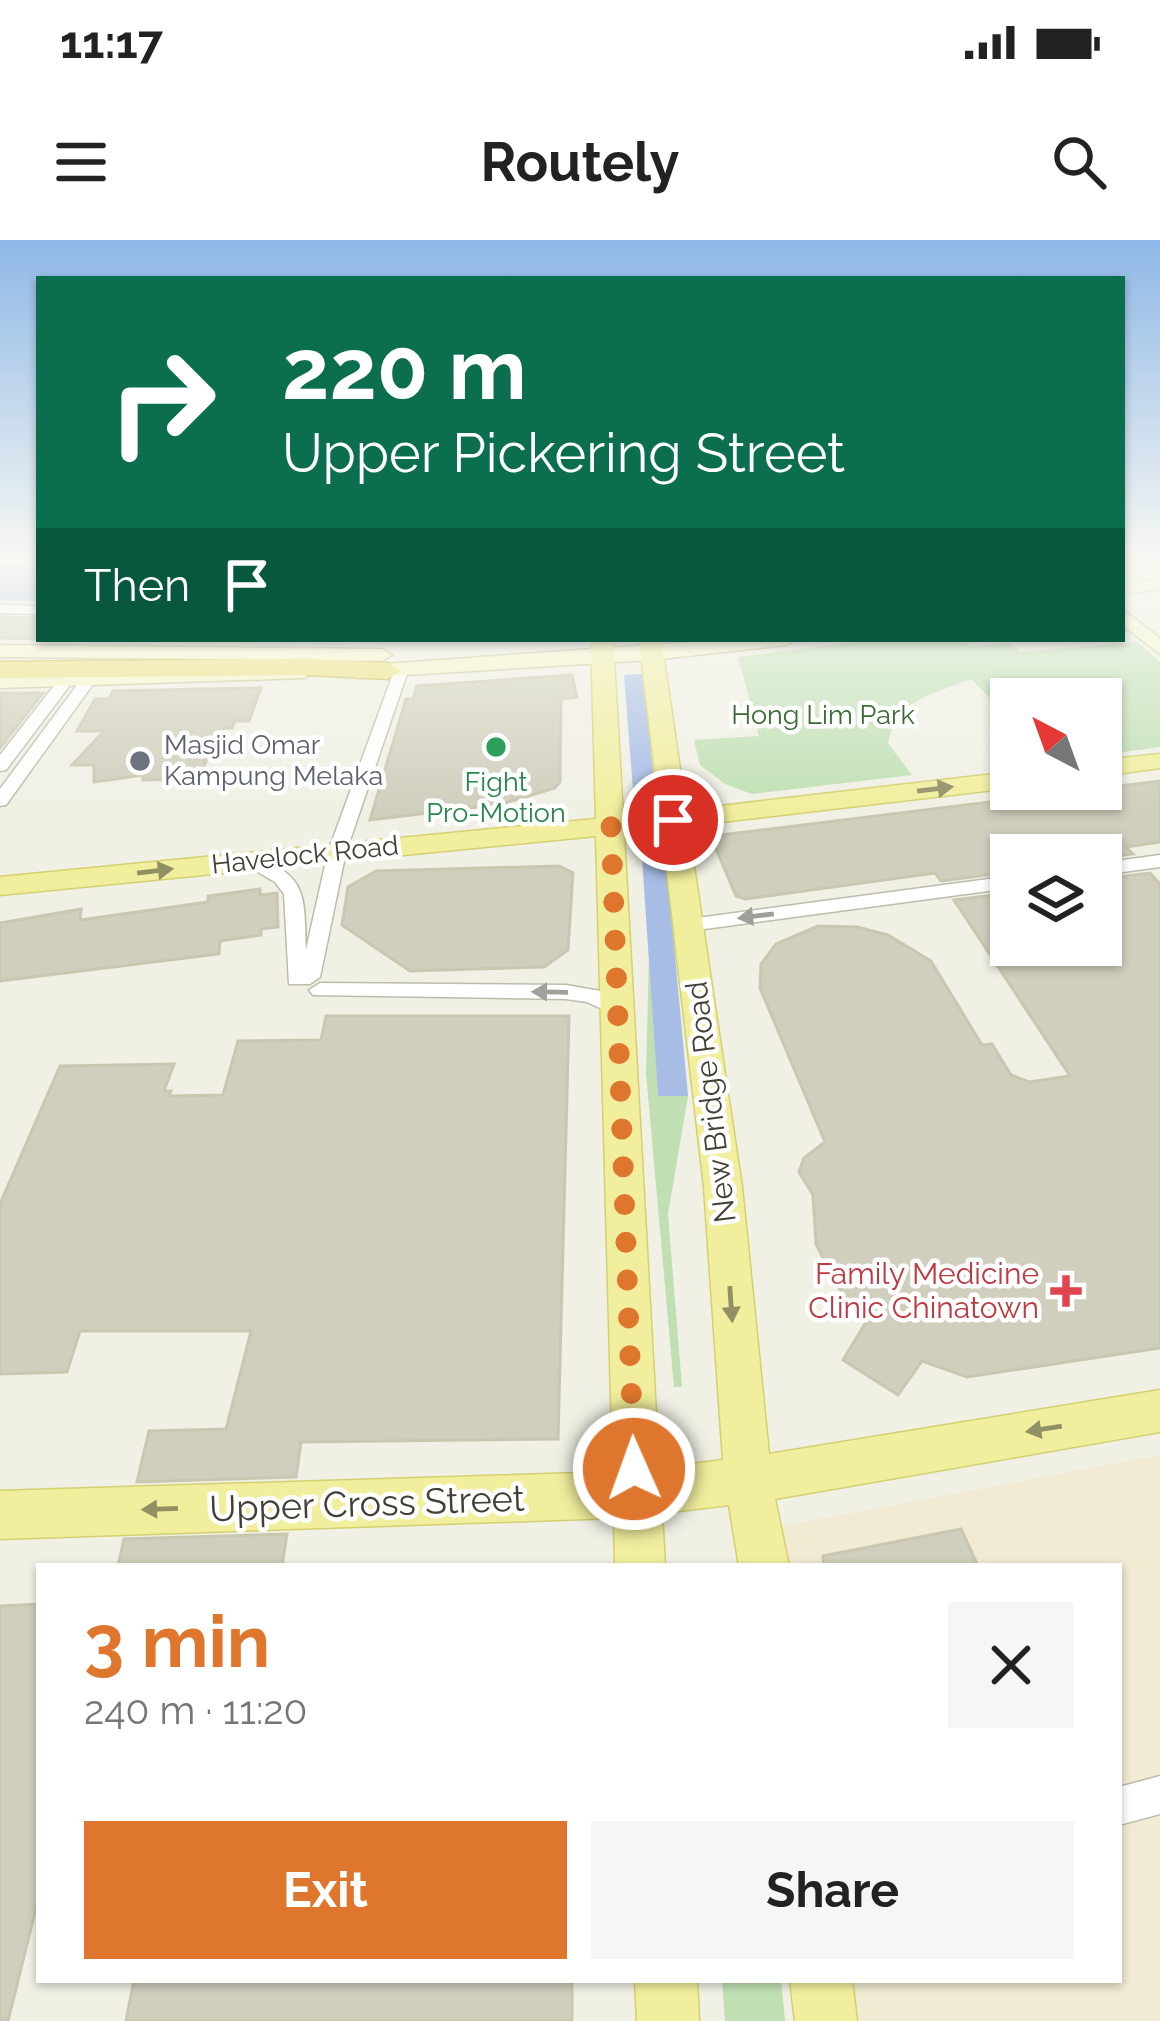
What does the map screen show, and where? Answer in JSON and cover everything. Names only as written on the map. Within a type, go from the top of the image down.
[{"type":"highway","points":[[0,661],[227,656]]},
{"type":"highway","points":[[0,670],[309,667],[394,671]]},
{"type":"main road","name":"New Bridge Road","points":[[656,644],[673,820],[723,1187],[748,1479],[763,1563]]},
{"type":"main road","points":[[602,646],[640,1563]]},
{"type":"main road","points":[[1122,766],[1160,761]]},
{"type":"main road","points":[[667,767],[707,794],[761,809]]},
{"type":"main road","name":"Havelock Road","points":[[0,886],[673,820],[990,782]]},
{"type":"main road","points":[[0,900],[64,882]]},
{"type":"main road","name":"Upper Cross Street","points":[[0,1515],[634,1493],[748,1479],[1160,1411]]},
{"type":"main road","points":[[666,1983],[668,2021]]},
{"type":"main road","points":[[820,1983],[826,2021]]},
{"type":"street","points":[[0,651],[383,655],[636,644]]},
{"type":"street","points":[[0,682],[394,671],[602,646]]},
{"type":"street","points":[[308,982],[337,852],[394,671]]},
{"type":"street","points":[[0,801],[66,710],[77,680]]},
{"type":"street","points":[[0,768],[42,711],[77,680]]},
{"type":"street","points":[[42,711],[66,710]]},
{"type":"street","points":[[0,768],[23,770]]},
{"type":"street","points":[[246,860],[282,878],[294,893],[308,982]]},
{"type":"street","points":[[1122,866],[1160,861]]},
{"type":"street","points":[[690,925],[990,884]]},
{"type":"street","points":[[308,982],[566,992],[592,996],[619,1010]]},
{"type":"street","points":[[1122,1805],[1160,1795]]},
{"type":"shaded area","points":[[1160,1455],[1160,2021],[845,2021],[839,1983],[1122,1983],[1122,1563],[777,1563],[771,1528]]},
{"type":"green space","name":"Hong Lim Park","points":[[838,644],[1011,644],[1020,652],[1139,644],[1160,662],[1160,747],[1122,752],[1122,678],[990,678],[990,699],[971,679],[926,696],[896,714],[888,743],[912,775],[752,794],[725,784],[700,765],[694,740],[759,736],[738,657]]},
{"type":"green space","points":[[649,956],[658,1096],[688,1096],[668,1214],[682,1387],[674,1387],[646,1073]]},
{"type":"green space","points":[[722,1983],[781,1983],[785,2021],[725,2021]]},
{"type":"water","points":[[643,674],[655,790],[633,790],[624,675]]},
{"type":"water","points":[[642,858],[666,858],[688,1096],[658,1096]]},
{"type":"building","points":[[572,675],[577,697],[561,699],[560,782],[555,788],[502,804],[370,820],[406,699],[413,699],[417,686]]},
{"type":"building","points":[[261,688],[249,721],[235,721],[232,728],[224,728],[218,757],[207,758],[200,779],[143,780],[143,775],[94,782],[94,765],[72,765],[104,731],[77,731],[95,699],[109,699],[113,691]]},
{"type":"building","points":[[0,693],[43,693],[0,748]]},
{"type":"building","points":[[1160,781],[1160,842],[1126,847],[1133,854],[1122,855],[1122,834],[990,834],[990,875],[941,881],[935,873],[745,899],[736,896],[713,842],[721,835],[990,802],[990,810],[1122,810],[1122,786]]},
{"type":"building","points":[[559,866],[573,873],[568,950],[544,967],[410,971],[342,925],[348,887],[376,871]]},
{"type":"building","points":[[1150,873],[1160,884],[1160,1348],[967,1377],[922,1361],[898,1395],[843,1360],[866,1322],[837,1286],[816,1244],[813,1195],[799,1172],[804,1158],[825,1142],[760,988],[761,964],[776,944],[818,926],[857,927],[888,935],[931,961],[982,1045],[992,1044],[1011,1075],[1029,1082],[1070,1076],[998,966],[1122,966],[1122,876]]},
{"type":"building","points":[[260,889],[260,895],[277,893],[278,927],[261,929],[261,935],[220,941],[219,954],[0,981],[0,923],[81,909],[80,920],[208,902],[208,896]]},
{"type":"building","points":[[990,896],[990,955],[954,900]]},
{"type":"building","points":[[326,1016],[569,1016],[558,1439],[301,1442],[296,1477],[137,1482],[149,1431],[226,1429],[251,1331],[80,1331],[67,1372],[0,1374],[0,1204],[60,1066],[174,1064],[164,1091],[171,1091],[169,1096],[223,1095],[238,1041],[321,1040]]},
{"type":"building","points":[[961,1529],[977,1563],[824,1563],[823,1556]]},
{"type":"building","points":[[287,1534],[282,1563],[119,1563],[124,1539]]},
{"type":"building","points":[[36,1604],[36,1908],[8,2021],[0,2020],[0,1606]]},
{"type":"building","points":[[133,1983],[572,1983],[572,2021],[126,2021]]},
{"type":"place","name":"Fight Pro-Motion","points":[[496,747]]},
{"type":"place","name":"Masjid Omar Kampung Melaka","points":[[140,761]]},
{"type":"place","name":"Family Medicine Clinic Chinatown","points":[[1066,1291]]},
{"type":"route","points":[[634,1469],[611,826],[673,820]]}]
